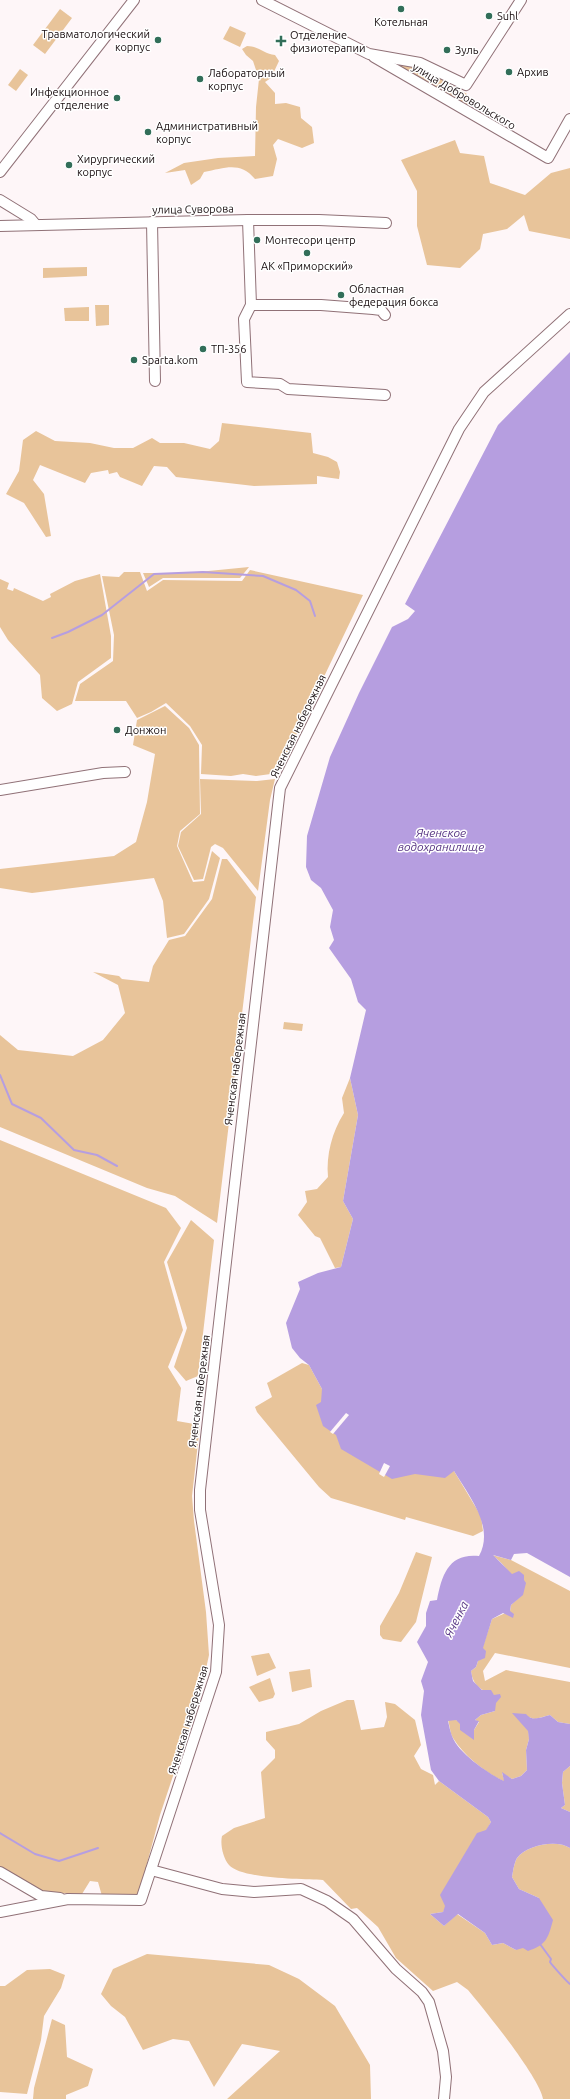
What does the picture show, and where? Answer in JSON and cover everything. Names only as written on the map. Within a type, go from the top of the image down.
[{"type":"street","points":[[0,172],[134,0]]},
{"type":"street","name":"улица Добровольского","points":[[262,0],[369,54],[548,158],[570,119]]},
{"type":"street","name":"улица Добровольского","points":[[369,54],[424,64],[466,85],[521,0]]},
{"type":"street","points":[[0,200],[30,219],[36,225]]},
{"type":"street","points":[[248,220],[251,305],[244,318],[247,382],[280,384],[288,388],[385,394]]},
{"type":"street","name":"улица Суворова","points":[[0,226],[248,220],[318,220],[386,223]]},
{"type":"street","points":[[152,222],[155,381]]},
{"type":"street","points":[[251,305],[321,305],[381,310],[385,315]]},
{"type":"street","name":"Яченская набережная","points":[[68,1899],[141,1900],[216,1672],[220,1625],[200,1510],[200,1490],[280,788],[459,429],[484,392],[570,314]]},
{"type":"street","points":[[0,790],[103,772],[125,772]]},
{"type":"street","points":[[151,1870],[222,1889],[254,1892],[301,1889],[327,1901],[353,1919],[396,1969],[422,1992],[429,2002],[443,2051],[446,2076],[444,2099]]},
{"type":"street","points":[[0,1872],[41,1896],[68,1899]]},
{"type":"street","points":[[0,1912],[68,1899]]},
{"type":"shaded area","points":[[60,9],[72,18],[45,54],[33,45]]},
{"type":"shaded area","points":[[230,26],[246,33],[240,47],[223,39]]},
{"type":"shaded area","points":[[247,46],[251,46],[275,55],[279,61],[271,78],[265,82],[275,93],[275,104],[286,103],[300,107],[301,118],[312,127],[314,143],[302,148],[278,139],[273,145],[277,159],[273,176],[255,179],[244,170],[232,167],[204,172],[200,179],[191,185],[185,170],[165,173],[184,163],[218,158],[255,156],[256,107],[259,79],[253,61],[242,49]]},
{"type":"shaded area","points":[[380,59],[414,64],[467,94],[468,109]]},
{"type":"shaded area","points":[[20,69],[28,75],[16,91],[8,85]]},
{"type":"shaded area","points":[[455,140],[460,153],[484,156],[490,183],[525,195],[551,173],[570,168],[570,239],[529,231],[524,215],[507,229],[483,234],[480,249],[460,268],[427,265],[417,226],[417,191],[401,160]]},
{"type":"shaded area","points":[[87,267],[87,276],[43,278],[43,268]]},
{"type":"shaded area","points":[[95,305],[109,305],[109,325],[96,326]]},
{"type":"shaded area","points":[[89,307],[89,321],[65,321],[64,308]]},
{"type":"shaded area","points":[[222,423],[311,433],[313,453],[328,457],[337,462],[340,472],[339,479],[317,476],[317,484],[254,486],[176,477],[167,467],[154,466],[142,486],[120,477],[117,472],[109,474],[108,470],[91,473],[85,483],[40,465],[33,480],[44,494],[51,536],[46,537],[24,503],[6,494],[19,471],[23,440],[36,431],[55,441],[90,443],[114,448],[133,448],[152,438],[160,443],[184,443],[210,449],[219,441]]},
{"type":"shaded area","points":[[249,567],[240,578],[163,578],[149,587],[143,573],[188,573]]},
{"type":"shaded area","points":[[250,570],[363,595],[278,773],[256,776],[243,774],[231,776],[201,774],[202,745],[190,726],[166,703],[137,718],[126,701],[75,701],[80,684],[113,661],[114,635],[102,576],[119,577],[124,572],[140,572],[147,591],[163,580],[242,581]]},
{"type":"shaded area","points":[[100,574],[111,636],[111,658],[78,682],[72,704],[57,711],[42,698],[40,675],[8,640],[0,627],[0,579],[9,583],[7,589],[13,591],[14,588],[43,601],[51,597],[50,594],[75,581]]},
{"type":"shaded area","points":[[165,706],[189,728],[199,745],[200,814],[180,831],[177,846],[193,882],[204,881],[212,851],[220,858],[209,899],[184,934],[167,938],[163,901],[154,878],[32,893],[0,888],[0,869],[114,856],[136,842],[147,802],[155,754],[133,745],[137,720]]},
{"type":"shaded area","points":[[200,779],[257,781],[275,779],[270,800],[258,891],[223,848],[215,844],[211,847],[203,879],[194,880],[178,846],[181,832],[201,814]]},
{"type":"shaded area","points":[[222,859],[227,859],[256,897],[217,1223],[175,1196],[147,1188],[0,1127],[0,1035],[18,1050],[73,1056],[103,1040],[125,1013],[118,985],[93,972],[119,976],[122,979],[149,982],[153,966],[169,940],[185,936],[212,899]]},
{"type":"shaded area","points":[[284,1022],[303,1024],[302,1031],[283,1029]]},
{"type":"shaded area","points":[[350,1078],[358,1115],[343,1201],[353,1219],[341,1267],[335,1268],[320,1238],[315,1236],[298,1215],[307,1202],[305,1191],[317,1189],[328,1177],[329,1152],[336,1128],[344,1113],[342,1098]]},
{"type":"shaded area","points":[[0,1140],[166,1208],[181,1228],[164,1262],[183,1330],[168,1367],[181,1388],[177,1421],[200,1425],[192,1496],[206,1612],[209,1655],[201,1692],[160,1815],[138,1897],[102,1896],[98,1882],[90,1881],[82,1894],[43,1892],[0,1867]]},
{"type":"shaded area","points":[[191,1220],[214,1240],[198,1376],[186,1381],[174,1367],[187,1328],[167,1262]]},
{"type":"shaded area","points":[[302,1363],[309,1365],[322,1389],[454,1471],[481,1516],[483,1531],[473,1536],[406,1517],[405,1520],[331,1498],[319,1487],[257,1412],[255,1407],[272,1397],[267,1383]]},
{"type":"shaded area","points":[[416,1552],[432,1557],[416,1622],[401,1642],[383,1639],[380,1635],[380,1626],[399,1593]]},
{"type":"shaded area","points":[[492,1555],[511,1560],[570,1591],[570,1668],[495,1653],[483,1671],[485,1681],[506,1670],[570,1682],[570,1724],[558,1722],[550,1715],[535,1719],[528,1717],[529,1739],[526,1750],[527,1770],[521,1776],[512,1779],[502,1773],[505,1782],[483,1769],[463,1751],[452,1736],[448,1720],[456,1720],[474,1730],[479,1722],[475,1720],[481,1715],[495,1711],[494,1695],[478,1687],[471,1671],[476,1667],[492,1619],[510,1611],[511,1605],[523,1594],[506,1568]]},
{"type":"shaded area","points":[[269,1653],[276,1668],[257,1676],[251,1656]]},
{"type":"shaded area","points":[[310,1669],[312,1687],[292,1692],[289,1672]]},
{"type":"shaded area","points":[[270,1678],[275,1694],[273,1698],[259,1702],[249,1687]]},
{"type":"shaded area","points":[[347,1700],[354,1700],[361,1730],[384,1727],[387,1717],[385,1702],[395,1704],[415,1720],[421,1745],[414,1756],[421,1769],[433,1775],[435,1785],[439,1781],[488,1817],[491,1822],[443,1912],[430,1914],[444,1926],[457,1914],[485,1933],[492,1945],[503,1943],[516,1950],[539,1898],[519,1889],[512,1877],[517,1858],[521,1853],[542,1845],[558,1844],[570,1848],[570,2099],[543,2099],[540,2089],[522,2060],[468,1990],[457,1982],[433,1991],[396,1958],[378,1927],[357,1908],[351,1909],[323,1880],[259,1876],[236,1870],[229,1865],[225,1859],[222,1851],[222,1836],[234,1828],[265,1818],[261,1772],[275,1758],[275,1750],[266,1740],[266,1732],[299,1724],[321,1711]]},
{"type":"shaded area","points":[[570,1766],[570,1812],[561,1808],[565,1805],[562,1783],[563,1772]]},
{"type":"shaded area","points":[[147,1954],[269,1965],[299,1979],[335,2006],[370,2065],[371,2099],[227,2099],[280,2051],[242,2044],[214,2087],[189,2041],[173,2039],[143,2050],[125,2017],[111,2006],[101,1994],[113,1969]]},
{"type":"shaded area","points":[[50,1969],[65,1975],[61,1988],[44,2016],[41,2040],[27,2094],[0,2092],[0,1986],[5,1986],[27,1970]]},
{"type":"shaded area","points":[[52,2019],[65,2025],[67,2057],[93,2069],[88,2086],[66,2095],[66,2099],[33,2099],[34,2088]]},
{"type":"water","name":"Яченское водохранилище","points":[[570,352],[570,1577],[527,1553],[514,1554],[511,1560],[493,1555],[512,1574],[519,1571],[524,1575],[524,1580],[526,1583],[523,1595],[511,1605],[510,1611],[514,1614],[513,1618],[503,1613],[492,1619],[483,1648],[486,1651],[485,1658],[478,1661],[476,1667],[471,1671],[473,1681],[482,1690],[491,1690],[494,1695],[500,1694],[501,1697],[496,1703],[495,1711],[481,1715],[475,1720],[479,1721],[474,1730],[474,1740],[460,1730],[460,1724],[456,1720],[448,1721],[455,1743],[467,1756],[490,1773],[504,1781],[502,1772],[512,1779],[521,1776],[527,1770],[526,1750],[529,1739],[528,1731],[512,1713],[526,1714],[531,1718],[540,1718],[550,1715],[558,1722],[570,1724],[570,1766],[563,1772],[562,1783],[565,1805],[561,1808],[570,1812],[570,1848],[558,1844],[534,1847],[521,1853],[515,1862],[513,1870],[512,1877],[519,1889],[539,1898],[553,1920],[548,1937],[543,1944],[528,1951],[523,1948],[516,1950],[503,1943],[492,1945],[485,1933],[458,1914],[444,1926],[430,1914],[443,1912],[445,1906],[440,1895],[477,1833],[486,1830],[491,1822],[488,1817],[439,1781],[431,1770],[421,1715],[424,1691],[421,1681],[428,1662],[417,1642],[426,1626],[426,1613],[430,1601],[437,1600],[441,1582],[449,1567],[460,1558],[479,1556],[483,1545],[484,1534],[478,1512],[473,1501],[454,1471],[445,1478],[415,1474],[392,1479],[341,1449],[336,1435],[323,1426],[316,1405],[321,1402],[322,1389],[309,1365],[300,1358],[292,1348],[286,1323],[300,1289],[298,1282],[318,1273],[341,1267],[353,1219],[343,1201],[358,1115],[350,1078],[366,1010],[358,1002],[351,979],[329,948],[334,940],[330,927],[333,910],[321,888],[311,880],[306,867],[307,836],[330,757],[359,693],[392,627],[408,619],[415,611],[405,604],[498,425]]},
{"type":"pier","points":[[346,1413],[349,1415],[333,1434],[330,1432]]},
{"type":"pier","points":[[384,1463],[390,1466],[384,1477],[379,1474]]},
{"type":"waterway","points":[[52,638],[68,632],[102,615],[154,574],[203,572],[263,576],[296,590],[310,601],[315,616]]},
{"type":"waterway","points":[[0,1075],[12,1104],[41,1118],[74,1150],[97,1155],[117,1166]]},
{"type":"waterway","points":[[0,1833],[35,1854],[59,1861],[98,1848]]},
{"type":"waterway","points":[[540,1944],[551,1959],[550,1962],[570,1984]]},
{"type":"place","name":"Котельная","points":[[401,9]]},
{"type":"place","name":"Suhl","points":[[489,16]]},
{"type":"place","name":"Травматологический корпус","points":[[158,40]]},
{"type":"place","name":"Отделение физиотерапии","points":[[281,41]]},
{"type":"place","name":"Зуль","points":[[447,50]]},
{"type":"place","name":"Архив","points":[[509,72]]},
{"type":"place","name":"Лабораторный корпус","points":[[200,79]]},
{"type":"place","name":"Инфекционное отделение","points":[[117,98]]},
{"type":"place","name":"Административный корпус","points":[[148,132]]},
{"type":"place","name":"Хирургический корпус","points":[[69,165]]},
{"type":"place","name":"Монтесори центр","points":[[257,240]]},
{"type":"place","name":"АК «Приморский»","points":[[307,253]]},
{"type":"place","name":"Областная федерация бокса","points":[[341,295]]},
{"type":"place","name":"ТП-356","points":[[203,349]]},
{"type":"place","name":"Sparta.kom","points":[[134,360]]},
{"type":"place","name":"Донжон","points":[[117,730]]},
{"type":"water label","name":"Яченка","points":[[456,1619]]}]
